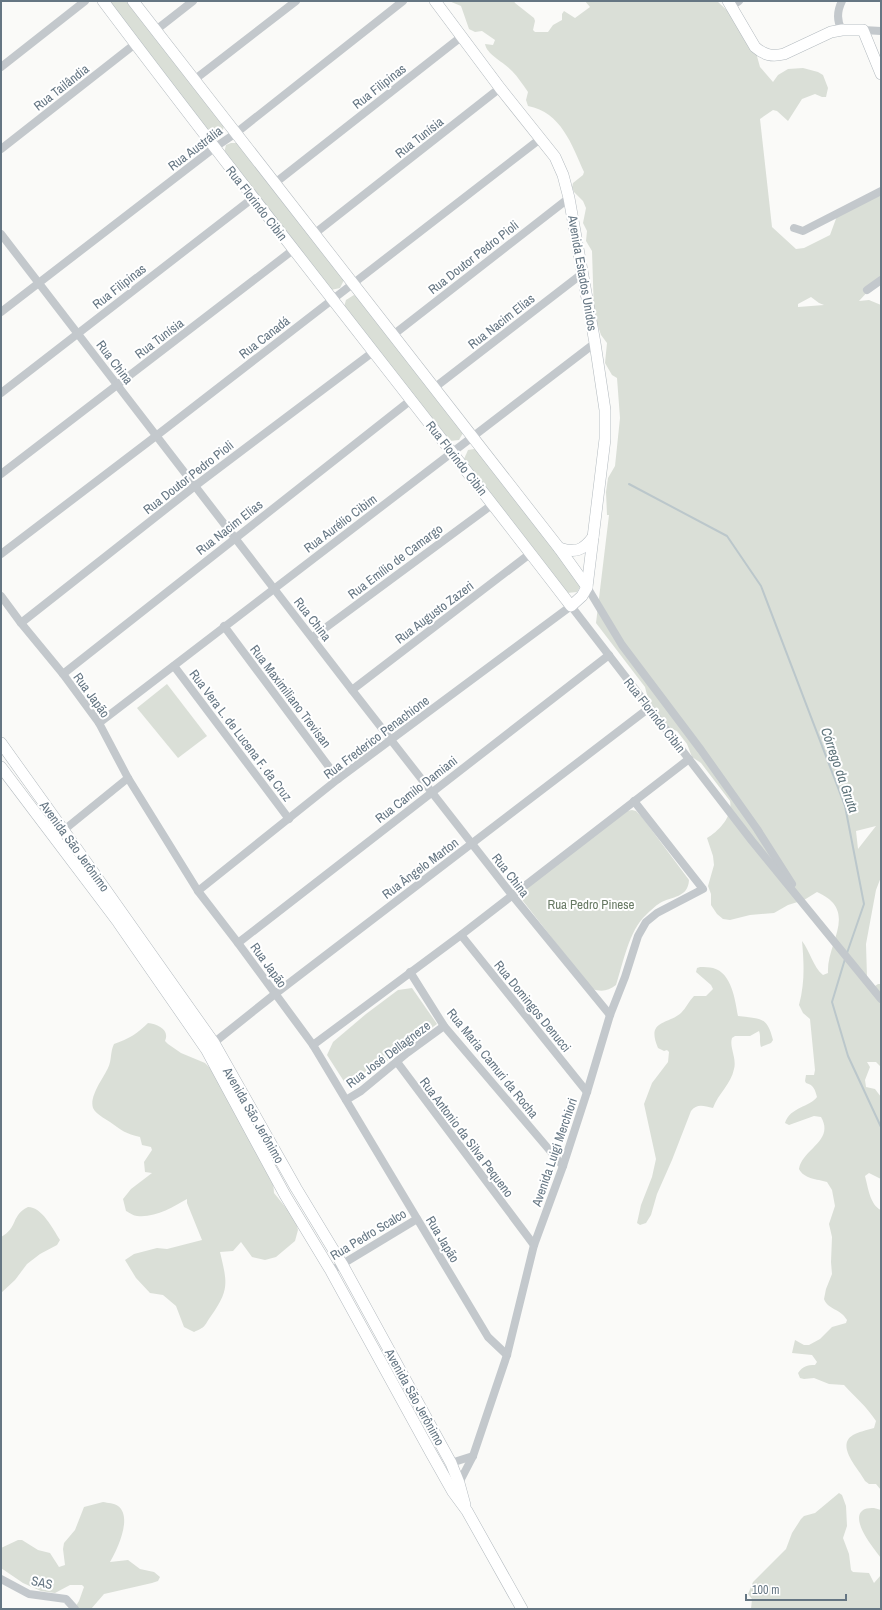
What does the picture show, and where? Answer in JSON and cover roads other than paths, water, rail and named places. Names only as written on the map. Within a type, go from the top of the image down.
[{"type":"street","points":[[1,67],[85,1]]},
{"type":"street","name":"Rua Florindo Cibin","points":[[103,1],[214,148],[453,452],[688,759],[752,841],[881,999]]},
{"type":"street","name":"Rua Florindo Cibin","points":[[133,1],[559,548],[586,587],[622,645],[701,750],[762,836],[812,915]]},
{"type":"street","points":[[156,30],[192,1]]},
{"type":"street","points":[[194,80],[296,1]]},
{"type":"street","name":"Rua Austrália","points":[[1,312],[214,148],[236,133],[403,1]]},
{"type":"street","name":"Avenida Estados Unidos","points":[[434,1],[555,157],[563,175],[569,198],[595,343],[605,410],[605,439],[586,587]]},
{"type":"street","points":[[842,1],[837,12],[839,24],[842,30]]},
{"type":"street","points":[[733,3],[756,47],[761,52],[768,55],[776,56],[784,54],[831,32],[842,30],[881,31]]},
{"type":"street","points":[[863,30],[881,74]]},
{"type":"street","name":"Rua Filipinas","points":[[275,183],[461,36]]},
{"type":"street","name":"Rua Tailândia","points":[[1,149],[135,44]]},
{"type":"street","name":"Rua Tunísia","points":[[314,234],[500,88]]},
{"type":"street","name":"Rua Canadá","points":[[1,554],[540,139]]},
{"type":"street","points":[[794,228],[803,231],[881,191]]},
{"type":"street","name":"Rua Filipinas","points":[[1,393],[253,198]]},
{"type":"street","name":"Rua Doutor Pedro Pioli","points":[[393,335],[569,198]]},
{"type":"street","name":"Rua China","points":[[1,234],[431,792],[512,895],[610,1015]]},
{"type":"street","name":"Rua Tunísia","points":[[1,474],[293,250]]},
{"type":"street","name":"Rua Nacim Elias","points":[[434,388],[582,273]]},
{"type":"street","points":[[867,290],[881,280]]},
{"type":"street","name":"Rua Aurélio Cibim","points":[[98,723],[595,343]]},
{"type":"street","name":"Rua Doutor Pedro Pioli","points":[[20,623],[195,486],[373,352]]},
{"type":"street","name":"Rua Nacim Elias","points":[[63,674],[411,400]]},
{"type":"street","name":"Rua Emílio de Camargo","points":[[313,638],[493,504]]},
{"type":"street","points":[[559,548],[568,551],[578,550],[587,545],[593,537]]},
{"type":"street","name":"Rua Augusto Zazeri","points":[[352,690],[530,553]]},
{"type":"street","points":[[571,606],[582,596],[586,587]]},
{"type":"street","name":"Rua Japão","points":[[1,596],[20,623],[63,674],[98,723],[128,778],[198,891],[313,1045],[488,1337],[507,1355]]},
{"type":"street","name":"Rua Frederico Penachione","points":[[198,891],[338,779],[571,606]]},
{"type":"street","name":"Rua Maximiliano Trevisan","points":[[224,626],[338,779]]},
{"type":"street","name":"Rua Camilo Damiani","points":[[238,943],[609,655]]},
{"type":"street","name":"Rua Vera L. de Lucena F. da Cruz","points":[[174,666],[289,819]]},
{"type":"street","name":"Rua Ângelo Marton","points":[[210,1046],[275,994],[649,708]]},
{"type":"street","name":"Avenida São Jerônimo","points":[[1,744],[64,831],[210,1046],[342,1264],[451,1463],[459,1482],[467,1511]]},
{"type":"street","points":[[313,1045],[461,935],[688,759]]},
{"type":"street","name":"Avenida São Jerônimo","points":[[1,767],[210,1046],[278,1180],[331,1270],[453,1492],[467,1511],[522,1609]]},
{"type":"street","points":[[54,838],[128,778]]},
{"type":"street","name":"Avenida Luigi Merchiori","points":[[459,1482],[473,1456],[507,1355],[534,1245],[563,1166],[610,1015],[625,977],[638,936],[646,922],[657,913],[703,888],[634,801]]},
{"type":"street","name":"Rua Domingos Denucci","points":[[461,935],[587,1092]]},
{"type":"street","name":"Rua Maria Camuri da Rocha","points":[[410,972],[444,1026],[563,1166]]},
{"type":"street","name":"Rua José Dellagneze","points":[[346,1100],[361,1091],[396,1062],[444,1026]]},
{"type":"street","name":"Rua Antonio da Silva Pequeno","points":[[396,1062],[534,1245]]},
{"type":"street","points":[[278,1180],[287,1173]]},
{"type":"street","name":"Rua Pedro Scalco","points":[[331,1270],[417,1219]]},
{"type":"street","points":[[431,1453],[441,1463],[451,1477],[459,1482]]},
{"type":"street","points":[[451,1463],[473,1456]]},
{"type":"street","name":"SAS","points":[[1,1579],[29,1594],[66,1599],[75,1609]]},
{"type":"waterway","name":"Córrego da Gruta","points":[[629,484],[727,536],[761,586],[845,806],[864,904],[847,953]]},
{"type":"waterway","name":"Córrego da Gruta","points":[[845,959],[832,1002],[848,1056],[881,1127]]},
{"type":"park label","name":"Rua Pedro Pinese","points":[[591,904]]}]
